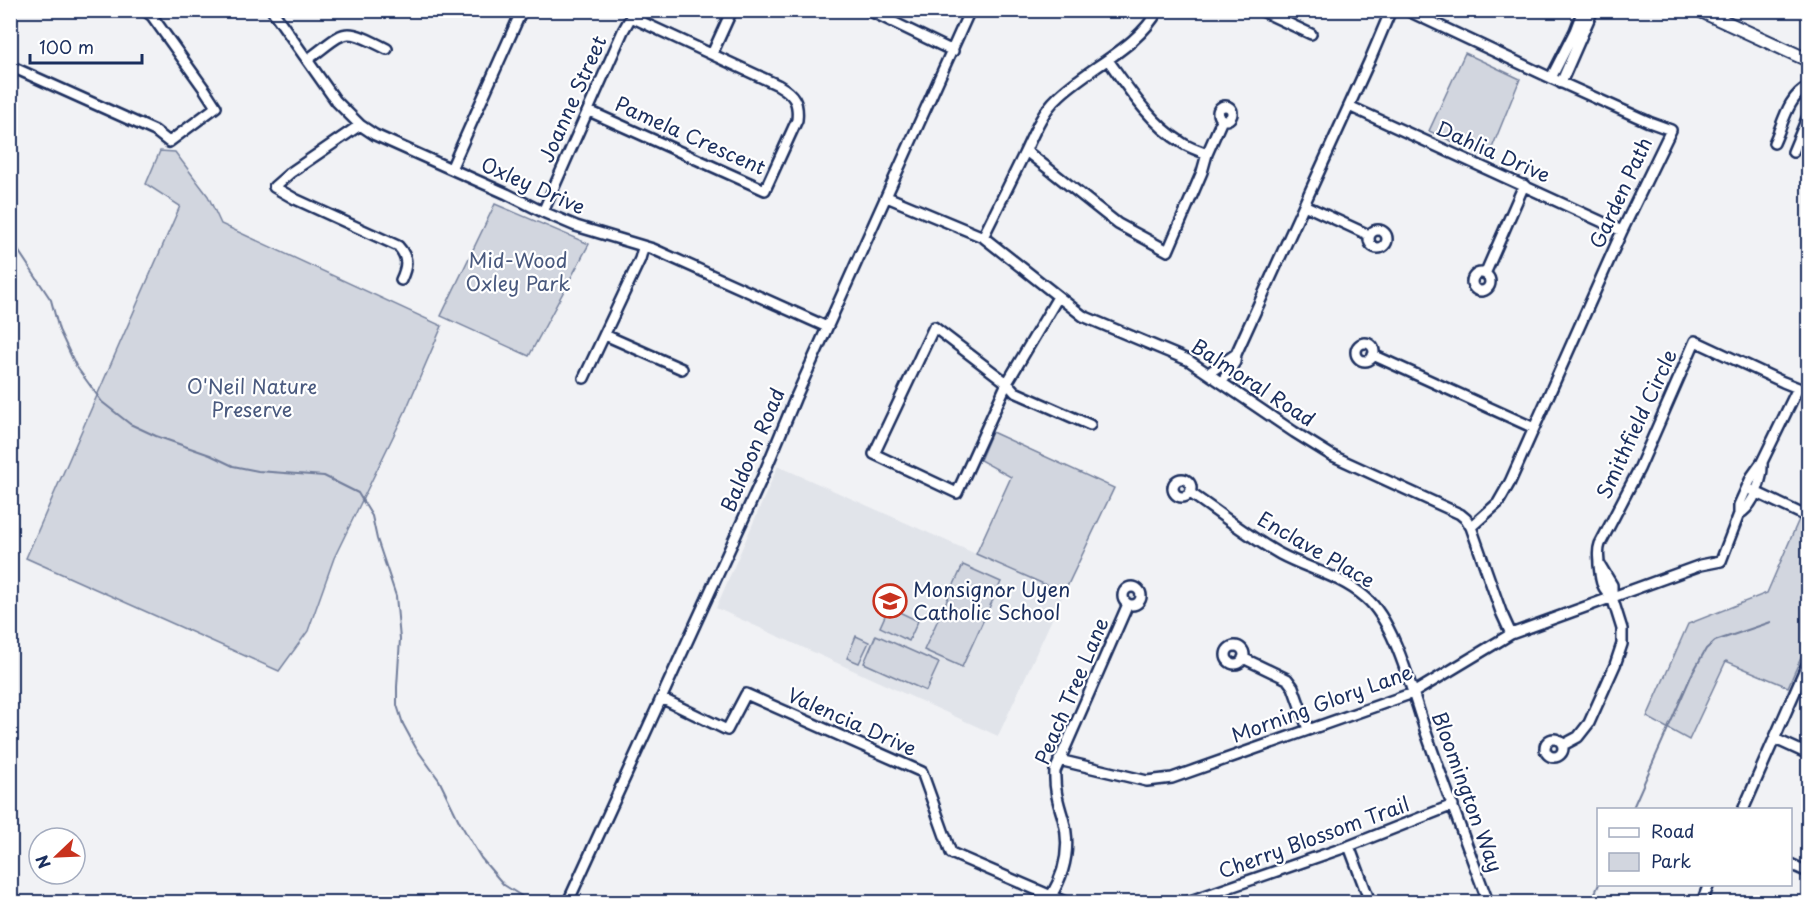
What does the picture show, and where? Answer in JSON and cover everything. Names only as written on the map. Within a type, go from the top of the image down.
[{"type":"main road","points":[[1700,10],[1809,60]]},
{"type":"street","points":[[10,66],[155,131],[169,142],[216,107],[152,16],[144,10]]},
{"type":"street","name":"Oxley Drive","points":[[272,10],[336,101],[360,125],[375,135],[543,212],[576,226],[643,248],[653,249],[827,327]]},
{"type":"street","points":[[451,169],[522,10]]},
{"type":"street","points":[[712,54],[732,10]]},
{"type":"street","points":[[868,10],[953,51]]},
{"type":"street","name":"Baldoon Road","points":[[568,903],[763,476],[795,399],[970,10]]},
{"type":"street","points":[[984,237],[1035,130],[1055,99],[1082,76],[1108,60],[1143,30],[1154,19],[1158,10]]},
{"type":"street","points":[[1260,10],[1311,34]]},
{"type":"street","points":[[1222,382],[1234,362],[1391,10]]},
{"type":"street","name":"Garden Path","points":[[1406,10],[1648,122],[1671,130],[1622,231],[1504,495],[1491,510],[1471,526]]},
{"type":"street","points":[[1551,78],[1583,10]]},
{"type":"street","points":[[1561,82],[1593,10]]},
{"type":"street","name":"Joanne Street","points":[[543,212],[631,17],[712,54]]},
{"type":"street","points":[[307,60],[343,34],[359,35],[387,49]]},
{"type":"street","name":"Pamela Crescent","points":[[589,111],[765,190],[797,120],[798,109],[794,98],[788,90],[712,54]]},
{"type":"street","points":[[1108,60],[1140,105],[1164,129],[1183,144],[1207,154]]},
{"type":"street","points":[[1774,143],[1793,99],[1809,87]]},
{"type":"street","name":"Dahlia Drive","points":[[1349,106],[1622,231]]},
{"type":"street","points":[[1793,152],[1809,116]]},
{"type":"street","points":[[1026,151],[1118,224],[1168,251],[1222,120]]},
{"type":"street","points":[[360,125],[290,173],[274,187],[398,246],[406,256],[406,269],[400,280]]},
{"type":"street","points":[[1485,274],[1524,185]]},
{"type":"street","name":"Balmoral Road","points":[[887,197],[984,237],[1083,316],[1188,360],[1331,455],[1453,510],[1466,519],[1471,526]]},
{"type":"street","points":[[1304,205],[1370,235]]},
{"type":"street","points":[[584,378],[640,259],[643,248]]},
{"type":"street","points":[[1058,297],[1007,382],[957,493],[874,454],[934,327],[1007,382],[1015,392],[1090,425]]},
{"type":"street","points":[[605,335],[682,369]]},
{"type":"street","name":"Smithfield Circle","points":[[1563,744],[1578,737],[1589,723],[1621,650],[1622,629],[1612,597],[1604,588],[1599,572],[1600,544],[1639,470],[1695,341],[1798,388],[1762,462]]},
{"type":"street","points":[[1209,373],[1236,354]]},
{"type":"street","points":[[1373,355],[1534,428]]},
{"type":"street","name":"Morning Glory Lane","points":[[1059,760],[1136,779],[1159,781],[1413,693],[1510,634],[1701,565],[1721,561],[1739,514],[1745,509],[1751,490],[1763,472],[1762,462]]},
{"type":"street","points":[[1751,490],[1809,517]]},
{"type":"street","name":"Enclave Place","points":[[1190,493],[1271,548],[1354,588],[1367,598],[1384,619],[1413,693]]},
{"type":"street","points":[[1471,526],[1510,634]]},
{"type":"street","name":"Peach Tree Lane","points":[[1051,896],[1059,882],[1067,855],[1067,838],[1054,784],[1055,771],[1128,604]]},
{"type":"street","points":[[1243,658],[1287,679],[1293,687],[1308,729]]},
{"type":"street","points":[[1744,808],[1809,662]]},
{"type":"street","name":"Bloomington Way","points":[[1413,693],[1488,903]]},
{"type":"street","name":"Valencia Drive","points":[[661,698],[727,730],[746,694],[922,772],[951,853],[1065,903]]},
{"type":"street","points":[[1775,738],[1809,754]]},
{"type":"street","name":"Cherry Blossom Trail","points":[[1187,903],[1349,846],[1453,805]]},
{"type":"street","points":[[1349,846],[1370,903]]},
{"type":"street","points":[[1792,864],[1809,872]]},
{"type":"street","points":[[1702,903],[1709,886]]},
{"type":"shaded area","name":"Monsignor Uyen Catholic School","points":[[778,466],[1064,593],[998,736],[716,608]]},
{"type":"green space","points":[[1465,53],[1520,79],[1488,158],[1429,131]]},
{"type":"green space","name":"O'Neil Nature Preserve","points":[[160,151],[175,152],[208,196],[221,224],[442,326],[405,412],[334,558],[308,631],[279,671],[26,558],[180,206],[146,184]]},
{"type":"green space","name":"Mid-Wood Oxley Park","points":[[495,204],[589,244],[529,356],[441,316]]},
{"type":"green space","points":[[992,432],[1114,488],[1064,593],[976,554],[1011,477],[980,460]]},
{"type":"green space","points":[[1800,517],[1808,521],[1808,642],[1788,687],[1726,661],[1689,740],[1647,717],[1688,624],[1767,593]]},
{"type":"green space","points":[[963,565],[1001,582],[962,667],[924,650]]},
{"type":"green space","points":[[889,607],[918,621],[909,641],[880,627]]},
{"type":"green space","points":[[876,635],[939,663],[926,691],[864,663]]},
{"type":"green space","points":[[856,636],[869,642],[859,663],[847,658]]},
{"type":"waterway","points":[[10,238],[51,300],[59,330],[76,366],[102,402],[130,424],[233,466],[258,471],[324,476],[358,493],[372,516],[377,539],[396,596],[400,639],[397,705],[403,724],[416,748],[439,780],[460,823],[481,858],[504,885],[531,902]]},
{"type":"waterway","points":[[1633,808],[1692,674],[1706,649],[1715,641],[1771,622]]},
{"type":"waterway","points":[[1591,902],[1598,886]]},
{"type":"place","name":"Monsignor Uyen Catholic School","points":[[890,601]]}]
